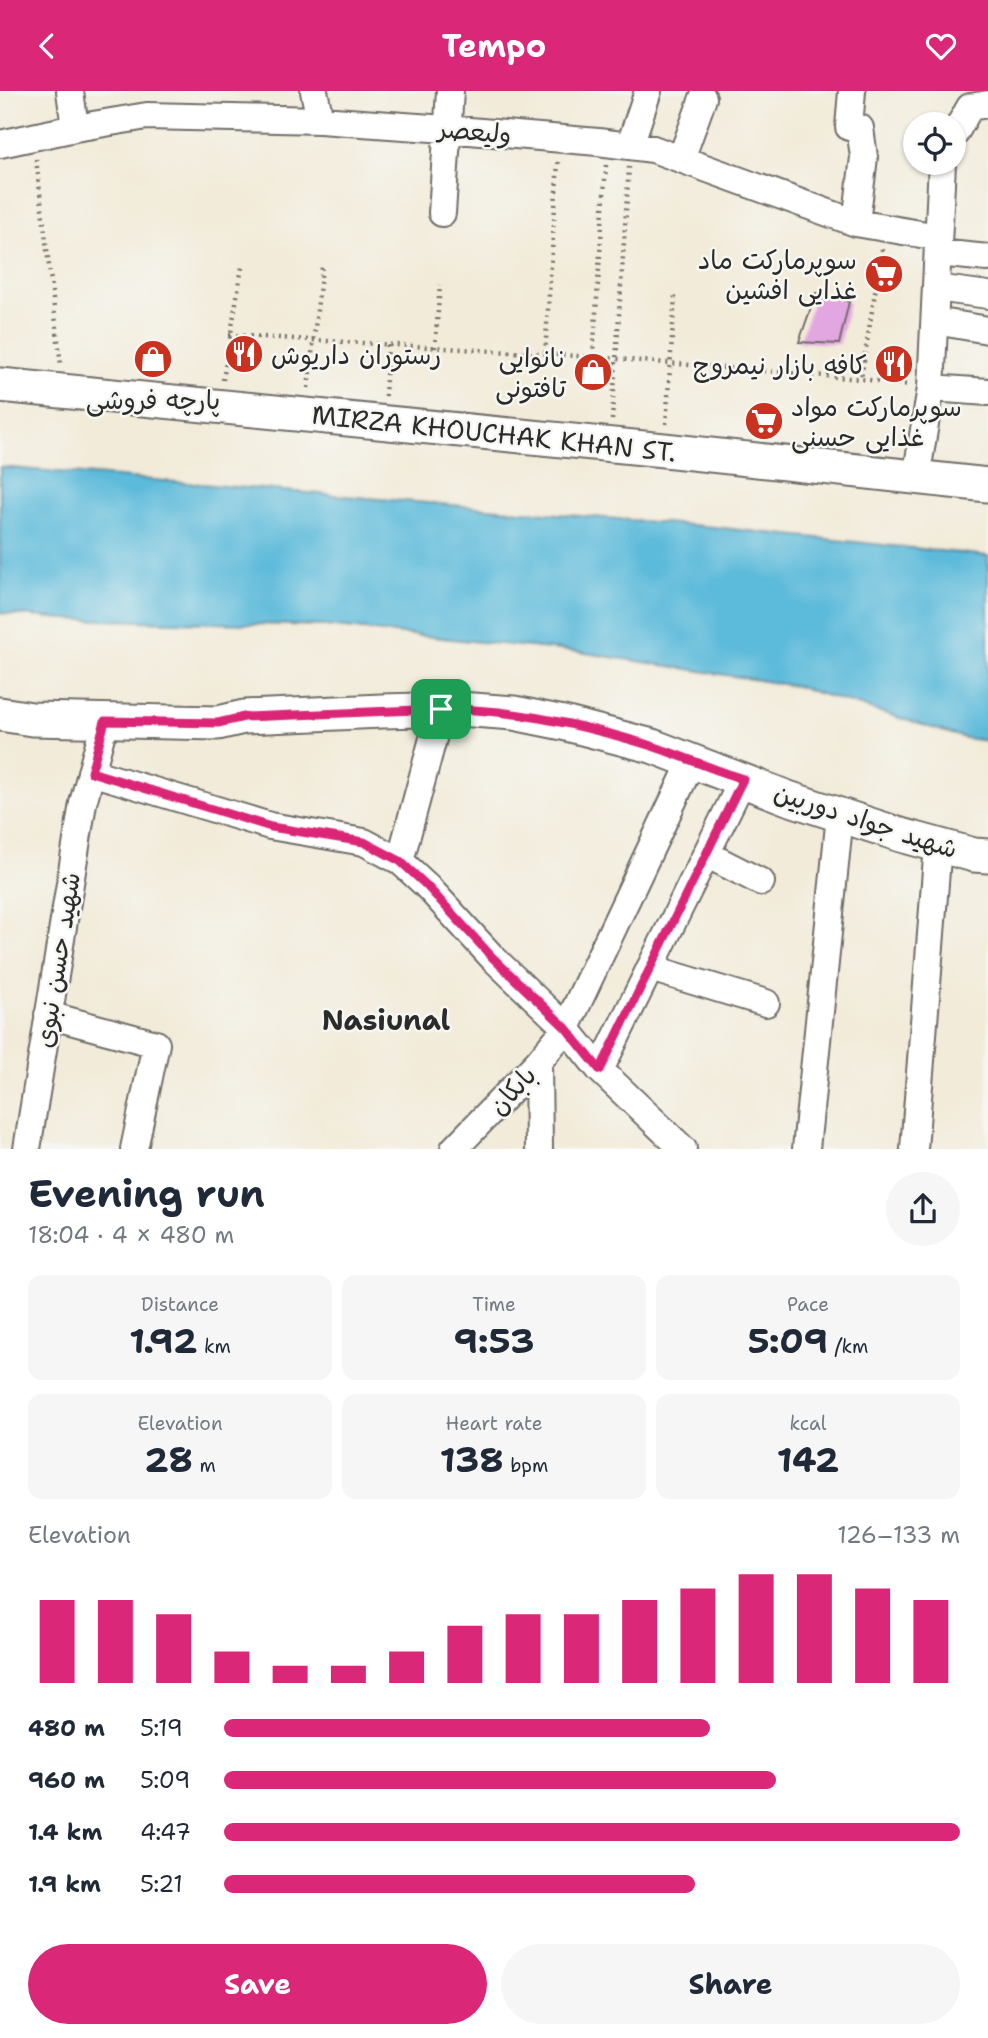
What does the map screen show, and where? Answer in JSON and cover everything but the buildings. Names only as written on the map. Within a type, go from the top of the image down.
[{"type":"main road","name":"MIRZA KHOUCHAK KHAN ST.","points":[[0,385],[664,450],[988,485]]},
{"type":"main road","name":"شهید جواد دوربین","points":[[0,714],[32,719],[218,723],[244,717],[441,709],[514,713],[652,746],[788,798],[901,835],[974,855],[988,856]]},
{"type":"street","points":[[69,91],[75,128]]},
{"type":"street","points":[[314,91],[320,120]]},
{"type":"street","points":[[442,213],[450,91]]},
{"type":"street","points":[[619,144],[648,91]]},
{"type":"street","points":[[852,91],[849,127],[860,128],[864,157],[856,223]]},
{"type":"street","points":[[681,159],[703,97]]},
{"type":"street","points":[[966,114],[970,107],[988,104]]},
{"type":"street","name":"ولیعصر","points":[[0,144],[147,116],[320,120],[619,144],[653,149],[856,223],[988,258]]},
{"type":"street","points":[[916,478],[931,387],[941,175]]},
{"type":"street","points":[[936,288],[988,295]]},
{"type":"street","points":[[935,321],[988,330]]},
{"type":"street","points":[[931,387],[988,393]]},
{"type":"street","points":[[400,861],[441,709]]},
{"type":"street","name":"شهید حسن نبوی","points":[[27,1149],[83,803],[105,721]]},
{"type":"street","name":"بابکان","points":[[454,1149],[538,1062],[566,1028],[692,761]]},
{"type":"street","points":[[91,772],[271,827],[364,842],[400,861],[426,885],[492,957],[566,1028],[600,1070],[683,1149]]},
{"type":"street","points":[[600,1070],[743,779]]},
{"type":"street","points":[[807,1149],[840,815]]},
{"type":"street","points":[[914,1149],[938,845]]},
{"type":"street","points":[[706,854],[761,882]]},
{"type":"street","points":[[650,968],[766,1003]]},
{"type":"street","points":[[48,1015],[156,1044],[134,1149]]},
{"type":"street","points":[[538,1062],[539,1149]]},
{"type":"path","points":[[33,137],[65,391]]},
{"type":"path","points":[[545,354],[559,139]]},
{"type":"path","points":[[593,357],[619,144]]},
{"type":"path","points":[[611,445],[617,358],[619,144]]},
{"type":"path","points":[[861,379],[885,229]]},
{"type":"path","points":[[219,407],[242,267]]},
{"type":"path","points":[[304,414],[322,267]]},
{"type":"path","points":[[435,348],[440,285]]},
{"type":"path","points":[[664,450],[675,296]]},
{"type":"path","points":[[229,335],[617,358],[931,387]]},
{"type":"path","points":[[384,422],[388,345]]},
{"type":"water","points":[[0,467],[713,527],[988,556],[988,741],[965,738],[795,686],[579,652],[325,626],[64,619],[0,613]]},
{"type":"place","name":"سوپرمارکت ماد غذایی افشین","points":[[884,274]]},
{"type":"place","name":"رستوران داریوش","points":[[244,354]]},
{"type":"place","name":"پارچه فروشی","points":[[153,359]]},
{"type":"place","name":"کافه بازار نیمروچ","points":[[894,364]]},
{"type":"place","name":"نانوایی تافتونی","points":[[593,372]]},
{"type":"place","name":"سوپرمارکت مواد غذایی حسنی","points":[[764,421]]},
{"type":"district","name":"Nasiunal","points":[[386,1020]]},
{"type":"route","points":[[441,709],[514,713],[563,723],[652,746],[743,779],[600,1070],[566,1028],[492,957],[426,885],[400,861],[364,842],[271,827],[91,772],[105,721],[218,723],[244,717],[441,709]]}]
